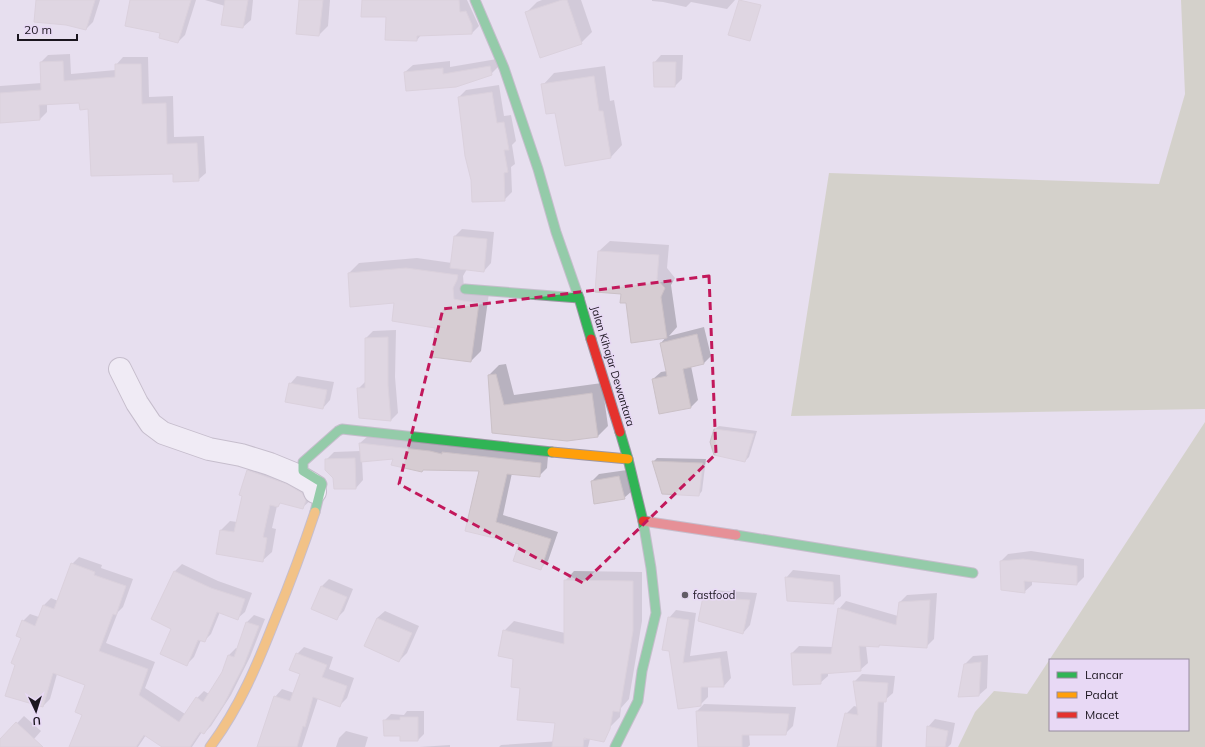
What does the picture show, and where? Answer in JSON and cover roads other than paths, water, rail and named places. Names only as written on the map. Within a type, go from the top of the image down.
[{"type":"street","name":"Jalan Kihajar Dewantara","points":[[475,0],[504,68],[538,169],[556,232],[579,298],[628,459],[643,521],[651,568],[656,613],[642,671],[638,701],[615,747]]},
{"type":"street","points":[[465,289],[579,298]]},
{"type":"street","points":[[120,369],[137,403],[151,424],[163,433],[209,449],[248,457],[292,473],[312,484],[319,500]]},
{"type":"street","points":[[210,747],[226,724],[248,686],[302,552],[319,500],[322,484],[303,471],[303,462],[342,429],[628,459]]},
{"type":"street","points":[[643,521],[973,573]]},
{"type":"place","name":"fastfood","points":[[685,595]]}]
